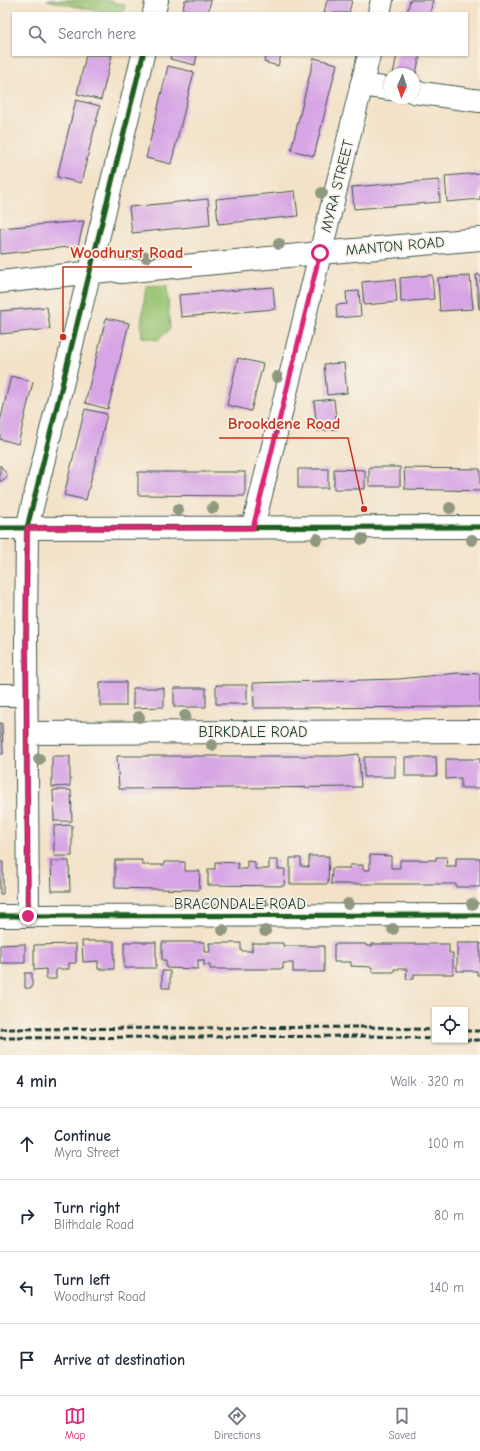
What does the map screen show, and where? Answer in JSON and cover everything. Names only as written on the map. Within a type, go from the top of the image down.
[{"type":"street","points":[[154,12],[157,0]]},
{"type":"street","points":[[379,12],[382,0]]},
{"type":"street","points":[[28,916],[26,695],[27,528],[144,56]]},
{"type":"street","name":"MYRA STREET","points":[[253,528],[369,56]]},
{"type":"street","points":[[362,85],[384,88]]},
{"type":"street","points":[[420,93],[480,101]]},
{"type":"street","name":"MANTON ROAD","points":[[0,282],[480,239]]},
{"type":"street","points":[[0,528],[480,527]]},
{"type":"street","points":[[0,695],[26,695]]},
{"type":"street","name":"BIRKDALE ROAD","points":[[27,733],[480,731]]},
{"type":"street","name":"BRACONDALE ROAD","points":[[0,916],[480,915]]},
{"type":"green space","points":[[47,0],[105,0],[125,5],[123,12],[101,12]]},
{"type":"green space","points":[[167,285],[170,329],[158,340],[142,337],[141,326],[146,286]]},
{"type":"building","points":[[185,0],[211,0],[208,12],[182,12]]},
{"type":"building","points":[[327,0],[352,0],[349,12],[324,12]]},
{"type":"building","points":[[410,0],[433,0],[430,12],[407,12]]},
{"type":"building","points":[[86,56],[112,56],[101,100],[77,94]]},
{"type":"building","points":[[171,56],[197,56],[195,65],[170,59]]},
{"type":"building","points":[[266,56],[281,56],[278,66],[264,62]]},
{"type":"building","points":[[397,56],[420,56],[417,68],[394,68]]},
{"type":"building","points":[[314,58],[337,64],[314,156],[291,150]]},
{"type":"building","points":[[168,66],[194,72],[171,164],[146,158]]},
{"type":"building","points":[[76,100],[100,106],[81,183],[57,177]]},
{"type":"building","points":[[480,173],[480,199],[447,202],[445,176]]},
{"type":"building","points":[[439,180],[440,202],[354,209],[352,187]]},
{"type":"building","points":[[295,191],[298,216],[218,224],[216,199]]},
{"type":"building","points":[[208,199],[210,225],[132,233],[129,207]]},
{"type":"building","points":[[84,221],[78,246],[0,254],[0,228]]},
{"type":"building","points":[[480,274],[480,309],[479,309],[476,275]]},
{"type":"building","points":[[432,275],[434,299],[401,302],[400,278]]},
{"type":"building","points":[[470,276],[473,309],[440,311],[438,278]]},
{"type":"building","points":[[395,279],[397,302],[364,305],[362,282]]},
{"type":"building","points":[[273,287],[275,309],[181,317],[179,295]]},
{"type":"building","points":[[359,291],[361,316],[337,318],[336,305],[347,304],[346,292]]},
{"type":"building","points":[[47,307],[50,329],[0,334],[0,311]]},
{"type":"building","points":[[106,318],[129,323],[108,409],[85,403]]},
{"type":"building","points":[[238,358],[263,364],[251,411],[227,405]]},
{"type":"building","points":[[344,363],[347,393],[327,395],[324,364]]},
{"type":"building","points":[[11,376],[33,382],[18,444],[0,439],[0,422]]},
{"type":"building","points":[[334,399],[337,429],[317,431],[314,401]]},
{"type":"building","points":[[85,409],[107,414],[86,500],[64,495]]},
{"type":"building","points":[[0,465],[8,476],[0,482]]},
{"type":"building","points":[[369,467],[400,467],[400,486],[369,486]]},
{"type":"building","points":[[404,468],[480,469],[480,491],[405,489]]},
{"type":"building","points":[[298,469],[328,469],[328,488],[298,488]]},
{"type":"building","points":[[334,469],[365,470],[365,489],[334,489]]},
{"type":"building","points":[[138,472],[245,472],[245,496],[138,495]]},
{"type":"building","points":[[458,673],[480,674],[480,707],[254,708],[253,683],[399,679]]},
{"type":"building","points":[[100,682],[126,682],[126,706],[100,706]]},
{"type":"building","points":[[216,685],[247,685],[247,704],[216,704]]},
{"type":"building","points":[[133,688],[164,688],[164,707],[133,708]]},
{"type":"building","points":[[174,688],[206,688],[206,707],[174,707]]},
{"type":"building","points":[[0,723],[2,723],[3,754],[0,754]]},
{"type":"building","points":[[359,754],[361,787],[119,789],[117,756],[340,756]]},
{"type":"building","points":[[52,756],[70,756],[70,786],[52,787]]},
{"type":"building","points":[[364,757],[395,757],[395,777],[364,777]]},
{"type":"building","points":[[405,757],[436,757],[437,776],[405,776]]},
{"type":"building","points":[[446,759],[480,759],[480,788],[461,788],[461,778],[446,779]]},
{"type":"building","points":[[53,790],[71,790],[72,821],[54,821]]},
{"type":"building","points":[[72,825],[72,856],[54,856],[54,826]]},
{"type":"building","points":[[370,855],[391,856],[391,868],[400,868],[400,860],[436,860],[436,857],[447,857],[446,866],[456,866],[456,858],[480,858],[480,887],[456,887],[456,884],[331,884],[332,868],[350,868],[350,865],[363,865],[363,870],[370,870]]},
{"type":"building","points":[[309,856],[329,856],[328,884],[290,884],[290,858],[301,858],[301,866],[309,867]]},
{"type":"building","points":[[115,860],[142,860],[142,865],[164,865],[164,862],[185,862],[185,871],[200,871],[199,890],[115,888]]},
{"type":"building","points":[[269,860],[278,860],[278,869],[285,869],[284,886],[208,885],[208,869],[215,869],[215,862],[238,863],[238,869],[247,869],[247,861],[255,862],[255,869],[269,869]]},
{"type":"building","points":[[51,861],[69,861],[70,891],[52,891]]},
{"type":"building","points":[[0,862],[3,862],[3,894],[0,894]]},
{"type":"building","points":[[82,941],[114,941],[114,969],[98,969],[98,961],[83,962]]},
{"type":"building","points":[[124,942],[156,942],[156,968],[124,968]]},
{"type":"building","points":[[162,942],[204,942],[204,952],[210,952],[209,943],[241,943],[241,951],[252,951],[252,943],[283,943],[283,946],[324,946],[324,972],[293,972],[293,963],[283,963],[283,969],[210,969],[210,965],[204,965],[204,960],[198,960],[198,969],[166,968],[166,960],[162,960]]},
{"type":"building","points":[[457,943],[480,943],[480,975],[477,975],[477,971],[457,971]]},
{"type":"building","points":[[25,944],[25,963],[0,963],[0,945]]},
{"type":"building","points":[[76,944],[76,963],[69,963],[69,969],[56,969],[56,979],[46,979],[46,969],[34,970],[34,945]]},
{"type":"building","points":[[334,944],[366,944],[366,946],[372,946],[372,944],[449,944],[449,953],[453,953],[453,974],[414,974],[414,979],[406,979],[407,969],[394,969],[394,972],[372,972],[372,967],[351,966],[351,962],[334,962]]},
{"type":"building","points":[[162,971],[170,971],[170,988],[162,988]]},
{"type":"building","points":[[25,973],[32,973],[32,988],[25,988]]},
{"type":"railway","points":[[0,1029],[372,1027],[432,1030]]},
{"type":"railway","points":[[468,1031],[480,1031]]},
{"type":"railway","points":[[0,1038],[374,1036],[432,1039]]},
{"type":"railway","points":[[468,1040],[480,1040]]},
{"type":"cycle path","points":[[28,916],[26,640],[27,528],[143,56]]},
{"type":"cycle path","points":[[0,528],[480,527]]},
{"type":"cycle path","points":[[0,916],[480,915]]},
{"type":"place","name":"Woodhurst Road","points":[[63,337]]},
{"type":"place","name":"Brookdene Road","points":[[364,509]]},
{"type":"route","points":[[28,916],[26,695],[27,528],[253,528],[320,253]]}]
